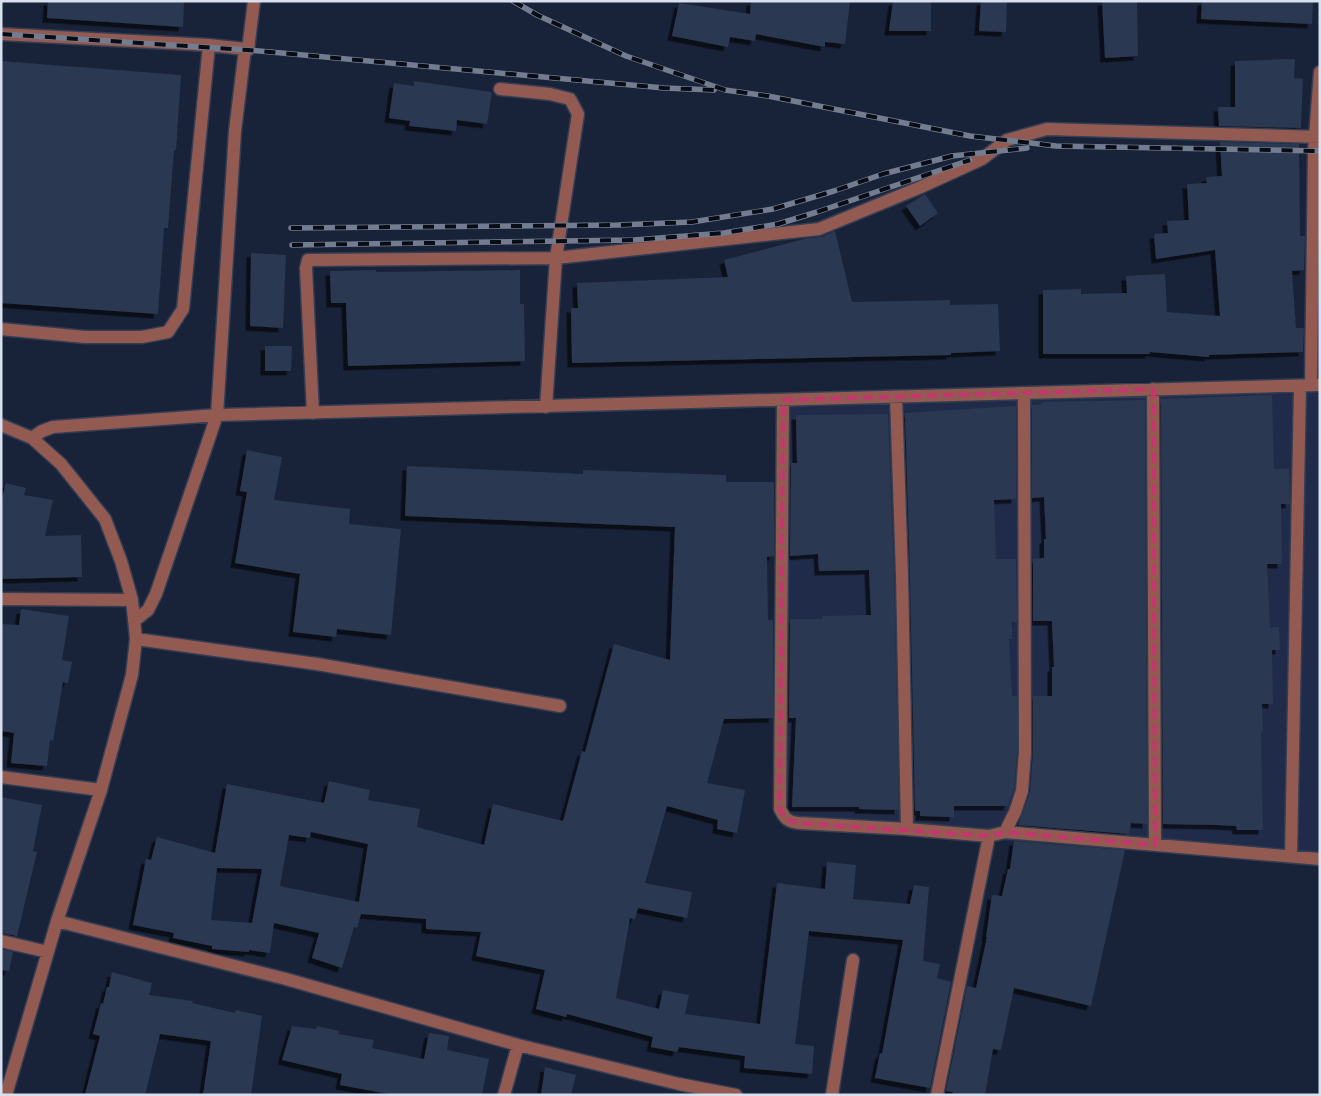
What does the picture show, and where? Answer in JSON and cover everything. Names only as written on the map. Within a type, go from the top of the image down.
[{"type":"street","points":[[1,34],[209,45],[248,50],[254,1]]},
{"type":"street","points":[[1,329],[85,337],[142,338],[168,332],[183,309],[209,45]]},
{"type":"street","points":[[134,621],[148,610],[156,594],[217,415],[235,130],[245,49]]},
{"type":"street","points":[[1291,856],[1310,385],[1320,72]]},
{"type":"street","points":[[500,89],[550,94],[570,99],[578,114],[556,258],[546,407]]},
{"type":"street","points":[[313,413],[306,268],[308,260],[556,258],[819,228],[921,187],[982,159],[1007,140],[1047,129],[1317,137]]},
{"type":"street","points":[[32,438],[42,431],[53,427],[217,415],[1310,385]]},
{"type":"street","points":[[1154,389],[1154,845]]},
{"type":"street","points":[[1005,832],[1015,812],[1022,791],[1025,752],[1024,393]]},
{"type":"street","points":[[896,396],[907,829]]},
{"type":"street","points":[[782,400],[780,809],[785,819],[791,822],[989,836],[1005,832],[1320,859]]},
{"type":"street","points":[[1,425],[32,438],[61,464],[105,520],[121,561],[132,600],[136,639],[132,675],[101,790],[57,921],[6,1095]]},
{"type":"street","points":[[1,599],[132,600]]},
{"type":"street","points":[[136,639],[317,664],[560,706]]},
{"type":"street","points":[[1,777],[101,790]]},
{"type":"street","points":[[937,1095],[989,836]]},
{"type":"street","points":[[57,921],[286,978],[518,1045],[679,1084],[736,1095]]},
{"type":"street","points":[[1,941],[48,952]]},
{"type":"street","points":[[832,1095],[854,960]]},
{"type":"street","points":[[504,1095],[518,1045]]},
{"type":"highlighted area","points":[[1153,389],[1155,845],[1005,832],[989,836],[799,823],[785,819],[780,809],[783,400]]},
{"type":"shaded area","points":[[1320,392],[1320,865],[783,823],[783,400]]},
{"type":"building","points":[[48,1],[184,1],[183,27],[47,18]]},
{"type":"building","points":[[751,1],[850,1],[845,44],[825,42],[825,47],[756,34],[755,41],[730,37],[728,47],[672,36],[679,3],[750,14]]},
{"type":"building","points":[[893,1],[931,1],[931,31],[889,31]]},
{"type":"building","points":[[981,1],[1007,1],[1006,32],[979,31]]},
{"type":"building","points":[[1102,1],[1137,1],[1138,56],[1105,58]]},
{"type":"building","points":[[1202,1],[1313,1],[1312,24],[1201,19]]},
{"type":"building","points":[[1295,59],[1294,78],[1303,79],[1301,128],[1219,126],[1218,107],[1235,107],[1235,61]]},
{"type":"building","points":[[1,61],[181,75],[168,228],[164,228],[158,314],[1,303]]},
{"type":"building","points":[[414,81],[492,92],[487,124],[457,120],[456,131],[409,126],[410,121],[389,118],[394,83],[414,86]]},
{"type":"building","points":[[1220,142],[1299,144],[1300,236],[1305,236],[1304,270],[1292,271],[1296,328],[1304,328],[1303,352],[1209,355],[1209,357],[1150,352],[1150,354],[1043,354],[1043,290],[1081,289],[1081,294],[1127,293],[1126,276],[1165,274],[1167,312],[1220,316],[1215,250],[1156,259],[1154,234],[1168,233],[1167,221],[1189,220],[1187,184],[1207,183],[1206,177],[1222,176]]},
{"type":"building","points":[[925,194],[938,213],[920,226],[906,206]]},
{"type":"building","points":[[835,231],[852,302],[950,300],[950,305],[998,304],[1000,351],[951,353],[951,355],[572,363],[571,308],[578,308],[577,283],[728,277],[724,260],[808,238],[822,237]]},
{"type":"building","points":[[251,253],[286,255],[283,328],[250,326]]},
{"type":"building","points":[[376,270],[376,272],[520,270],[520,304],[524,304],[525,361],[348,366],[346,303],[331,303],[330,271]]},
{"type":"building","points":[[265,346],[292,346],[291,371],[265,371]]},
{"type":"building","points":[[1272,395],[1274,469],[1289,469],[1290,504],[1281,504],[1282,564],[1267,564],[1270,628],[1279,627],[1280,650],[1272,650],[1273,704],[1262,704],[1263,830],[1237,830],[1236,826],[1163,824],[1161,399]]},
{"type":"building","points":[[1145,400],[1147,824],[1131,823],[1129,834],[1018,825],[1030,792],[1033,752],[1033,696],[1052,696],[1052,667],[1054,667],[1052,621],[1033,621],[1033,559],[1044,558],[1044,539],[1046,539],[1044,497],[1032,498],[1032,405],[1042,404],[1042,402]]},
{"type":"building","points":[[1016,406],[1016,499],[994,500],[996,559],[1016,559],[1017,622],[1012,622],[1012,639],[1009,639],[1012,696],[1017,696],[1017,752],[1014,789],[1008,806],[954,806],[954,817],[920,816],[920,811],[915,811],[905,413]]},
{"type":"building","points":[[888,414],[894,575],[899,810],[859,809],[859,807],[792,807],[796,718],[789,718],[790,619],[822,619],[822,616],[871,615],[869,570],[819,571],[818,554],[790,556],[791,463],[797,463],[796,415]]},
{"type":"building","points":[[247,450],[282,457],[274,500],[350,509],[349,524],[401,529],[391,635],[337,629],[336,637],[293,632],[300,574],[235,563],[247,492],[240,491]]},
{"type":"building","points":[[407,466],[583,474],[583,470],[726,475],[726,482],[774,482],[774,556],[767,557],[768,620],[773,620],[773,718],[724,719],[707,783],[745,790],[737,833],[717,829],[718,820],[667,806],[645,883],[692,892],[687,918],[638,908],[635,919],[630,918],[616,998],[659,1009],[663,990],[689,995],[685,1014],[760,1024],[777,883],[825,889],[827,862],[856,865],[853,899],[910,904],[914,885],[929,887],[923,961],[940,964],[937,978],[951,982],[930,1088],[875,1078],[880,1053],[882,1054],[903,940],[809,931],[795,1044],[814,1046],[812,1074],[744,1068],[745,1056],[679,1047],[677,1052],[651,1047],[653,1037],[567,1014],[566,1017],[536,1009],[545,970],[476,956],[481,932],[426,929],[426,919],[361,914],[357,928],[354,927],[342,968],[312,958],[319,933],[274,923],[270,953],[249,950],[249,952],[212,949],[212,946],[173,938],[174,933],[133,925],[146,859],[151,860],[157,837],[215,853],[227,784],[324,803],[329,781],[370,790],[368,800],[420,809],[417,827],[484,845],[493,804],[563,821],[582,751],[585,752],[614,644],[670,660],[675,527],[405,516]],"holes":[[[311,832],[368,844],[359,902],[280,886],[289,835],[310,838]],[[217,868],[262,869],[252,923],[211,920]]]},
{"type":"building","points":[[6,483],[26,488],[24,495],[53,500],[45,536],[81,535],[82,577],[1,579],[1,502]]},
{"type":"building","points":[[21,609],[69,616],[62,660],[72,662],[68,683],[63,682],[53,741],[50,740],[47,766],[11,763],[14,733],[1,731],[1,624],[19,625]]},
{"type":"building","points":[[1,797],[42,805],[33,851],[37,852],[17,936],[1,933]]},
{"type":"building","points":[[1014,841],[1125,850],[1091,1006],[1014,988],[1001,1050],[993,1049],[985,1095],[952,1095],[953,1092],[946,1091],[967,986],[976,988],[987,937],[992,895],[1002,896],[1008,869],[1010,869]]},
{"type":"building","points":[[1,949],[13,952],[9,971],[1,970]]},
{"type":"building","points":[[112,972],[152,983],[149,995],[193,1001],[192,1003],[235,1013],[236,1010],[262,1016],[251,1095],[203,1095],[211,1041],[160,1034],[145,1095],[85,1095],[100,1036],[93,1034],[101,1003],[103,1004],[107,987],[109,987]]},
{"type":"building","points":[[292,1026],[316,1029],[317,1026],[339,1031],[338,1034],[374,1040],[372,1048],[424,1059],[429,1033],[449,1036],[447,1050],[489,1059],[482,1095],[394,1095],[340,1085],[342,1074],[282,1060]]},
{"type":"building","points":[[545,1067],[576,1075],[571,1095],[541,1095]]},
{"type":"railway","points":[[513,1],[537,15],[626,56],[725,90],[768,96],[970,136],[1056,146],[1320,151]]},
{"type":"railway","points":[[1,34],[248,50],[664,88],[714,90]]},
{"type":"railway","points":[[291,228],[618,225],[692,222],[773,209],[883,174],[952,156],[1027,148]]},
{"type":"railway","points":[[292,245],[634,240],[724,233],[778,224],[970,160]]}]
